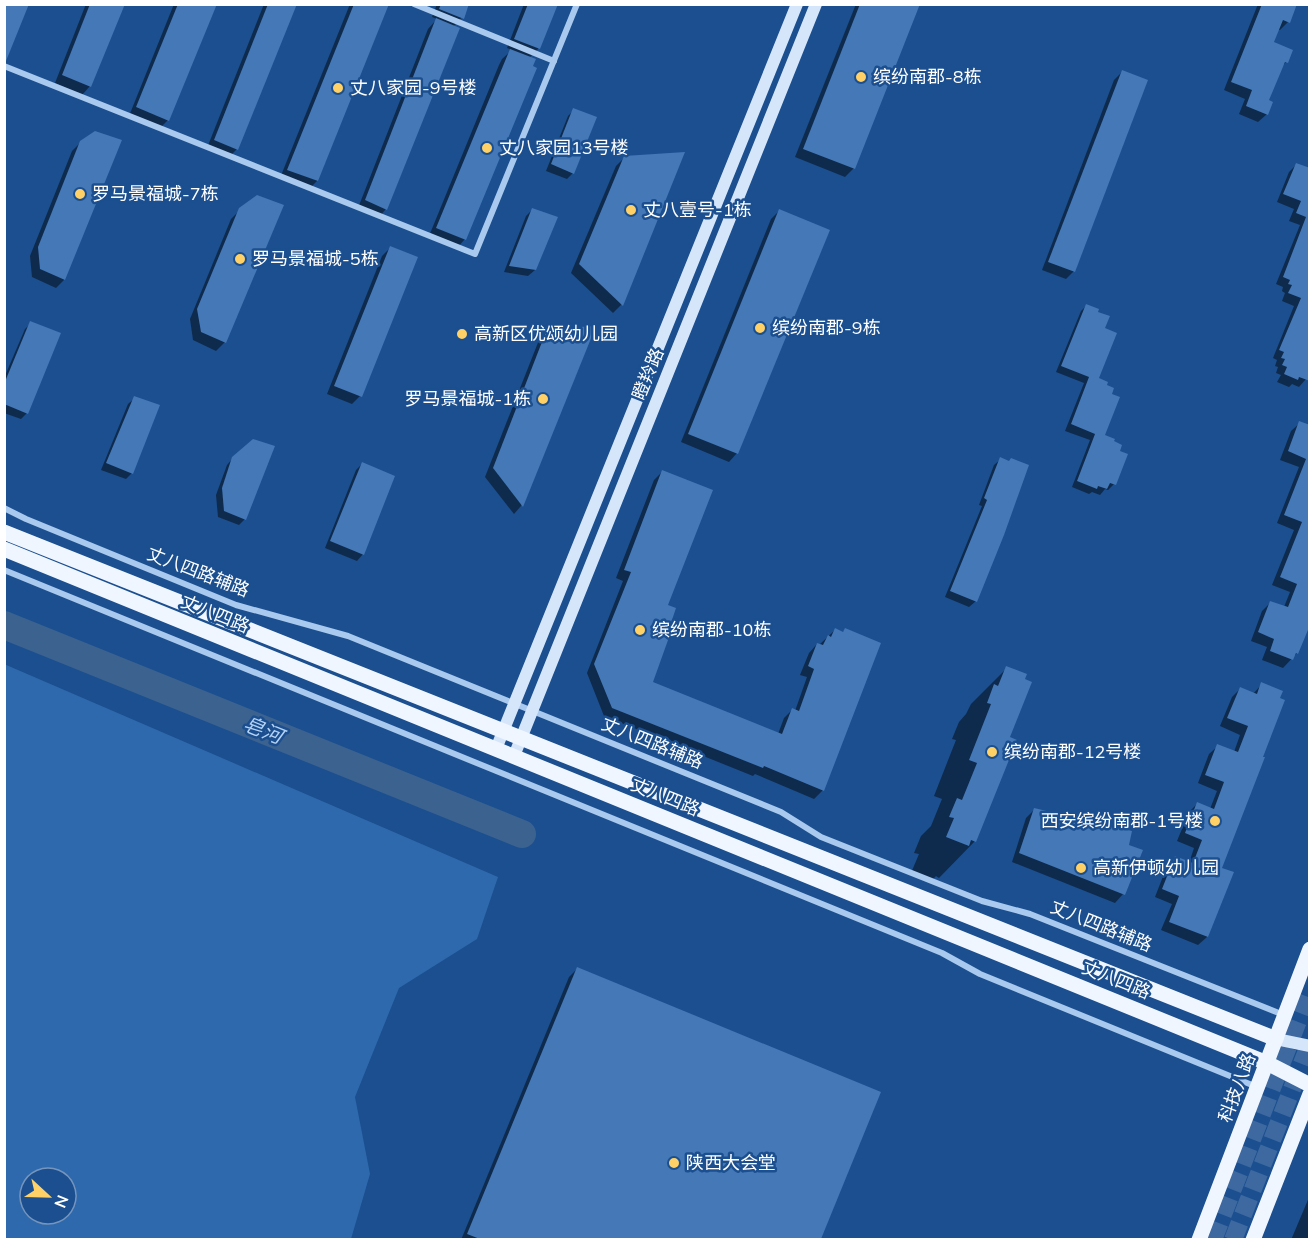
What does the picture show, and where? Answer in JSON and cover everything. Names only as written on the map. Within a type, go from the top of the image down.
[{"type":"main road","name":"丈八四路","points":[[4,532],[1276,1039]]},
{"type":"main road","name":"丈八四路","points":[[4,549],[1267,1063],[1310,1085]]},
{"type":"main road","name":"科技八路","points":[[1199,1239],[1310,949]]},
{"type":"main road","points":[[1253,1239],[1310,1094]]},
{"type":"street","points":[[414,4],[554,61]]},
{"type":"street","points":[[4,66],[475,255],[577,4]]},
{"type":"street","name":"瞪羚路","points":[[496,749],[797,4]]},
{"type":"street","name":"瞪羚路","points":[[513,756],[816,4]]},
{"type":"street","name":"丈八四路辅路","points":[[4,507],[26,519],[236,605],[348,636],[781,812],[821,837],[982,901],[1030,914],[1285,1016]]},
{"type":"street","points":[[4,570],[931,949],[980,974],[1258,1087]]},
{"type":"street","points":[[1276,1039],[1310,1046]]},
{"type":"shaded area","points":[[4,664],[498,877],[477,939],[399,988],[355,1097],[370,1174],[351,1239],[5,1239]]},
{"type":"building","points":[[4,4],[29,4],[6,61],[4,61]]},
{"type":"building","points":[[90,4],[125,4],[91,87],[62,75]]},
{"type":"building","points":[[178,4],[217,4],[169,121],[136,107]]},
{"type":"building","points":[[268,4],[297,4],[238,150],[214,140]]},
{"type":"building","name":"丈八家园-9号楼","points":[[354,4],[389,4],[318,181],[287,170]]},
{"type":"building","points":[[441,4],[469,4],[464,19],[439,9]]},
{"type":"building","points":[[528,4],[558,4],[540,49],[514,39]]},
{"type":"building","name":"缤纷南郡-8栋","points":[[860,4],[920,4],[855,169],[803,149]]},
{"type":"building","points":[[1262,4],[1297,4],[1290,23],[1283,20],[1274,42],[1293,50],[1288,63],[1285,62],[1269,100],[1273,102],[1268,115],[1246,106],[1252,90],[1231,82]]},
{"type":"building","points":[[436,18],[460,28],[387,210],[365,200]]},
{"type":"building","name":"丈八家园13号楼","points":[[510,49],[536,59],[533,66],[537,68],[466,240],[436,228]]},
{"type":"building","points":[[1122,70],[1148,80],[1075,272],[1048,262]]},
{"type":"building","points":[[573,108],[597,117],[574,174],[551,164]]},
{"type":"building","name":"罗马景福城-7栋","points":[[95,131],[122,140],[65,280],[40,269],[38,247],[80,141]]},
{"type":"building","name":"丈八壹号-1栋","points":[[685,152],[623,306],[579,264],[624,156]]},
{"type":"building","points":[[1296,163],[1310,168],[1310,381],[1299,377],[1298,380],[1284,374],[1287,367],[1282,365],[1285,359],[1281,358],[1284,352],[1279,350],[1301,298],[1288,293],[1292,285],[1288,284],[1290,280],[1283,277],[1306,217],[1296,213],[1301,201],[1283,194]]},
{"type":"building","name":"罗马景福城-5栋","points":[[257,195],[284,205],[226,343],[201,332],[197,309],[239,208]]},
{"type":"building","points":[[532,208],[558,217],[536,270],[509,266]]},
{"type":"building","name":"缤纷南郡-9栋","points":[[779,209],[830,230],[738,454],[688,434]]},
{"type":"building","points":[[390,246],[418,257],[362,397],[334,386]]},
{"type":"building","points":[[1086,304],[1110,316],[1105,328],[1117,333],[1099,378],[1114,388],[1112,394],[1120,397],[1105,435],[1115,439],[1114,441],[1122,445],[1120,451],[1128,454],[1116,485],[1110,483],[1107,489],[1098,486],[1097,489],[1077,481],[1095,434],[1071,424],[1089,377],[1061,366]]},
{"type":"building","points":[[30,321],[61,333],[28,414],[4,404],[4,384]]},
{"type":"building","name":"罗马景福城-1栋","points":[[596,326],[523,507],[493,468],[547,329]]},
{"type":"building","points":[[134,396],[160,405],[133,474],[106,463]]},
{"type":"building","points":[[1299,421],[1310,425],[1310,625],[1298,654],[1296,653],[1293,660],[1270,651],[1274,639],[1258,632],[1270,601],[1288,607],[1297,584],[1280,577],[1302,522],[1284,515],[1306,459],[1288,451]]},
{"type":"building","points":[[253,439],[275,446],[246,520],[224,511],[222,488],[232,457]]},
{"type":"building","points":[[1000,457],[1009,461],[1011,458],[1029,465],[977,602],[950,591],[987,500],[984,498]]},
{"type":"building","points":[[362,462],[395,476],[364,555],[330,541]]},
{"type":"building","name":"缤纷南郡-10栋","points":[[662,470],[713,490],[668,605],[676,608],[670,626],[672,629],[653,682],[782,734],[792,708],[799,711],[814,669],[808,666],[817,643],[823,645],[828,635],[831,637],[835,628],[843,632],[845,628],[881,643],[824,791],[612,708],[594,664],[631,572],[624,570]]},
{"type":"building","name":"缤纷南郡-12号楼","points":[[1006,666],[1027,674],[1025,679],[1032,682],[1010,737],[1017,740],[976,842],[971,840],[969,846],[946,837],[954,818],[949,817],[957,798],[962,800],[977,763],[969,760],[991,704],[987,703],[994,684],[998,686]]},
{"type":"building","name":"西安缤纷南郡-1号楼","points":[[1261,682],[1283,691],[1280,698],[1285,700],[1222,868],[1234,872],[1208,937],[1169,922],[1179,896],[1162,889],[1175,856],[1193,863],[1202,840],[1185,833],[1197,802],[1214,809],[1224,782],[1205,775],[1217,744],[1238,752],[1248,726],[1227,718],[1240,687],[1257,694]]},
{"type":"building","points":[[1034,808],[1132,831],[1129,845],[1143,850],[1125,895],[1019,853]]},
{"type":"building","name":"陕西大会堂","points":[[577,967],[881,1092],[821,1239],[480,1239],[467,1234]]},
{"type":"waterway","name":"皂河","points":[[4,625],[522,834]]},
{"type":"tunnel","points":[[1213,1240],[1310,990]]},
{"type":"tunnel","points":[[1233,1240],[1310,1043]]},
{"type":"place","name":"缤纷南郡-8栋","points":[[861,77]]},
{"type":"place","name":"丈八家园-9号楼","points":[[338,88]]},
{"type":"place","name":"丈八家园13号楼","points":[[487,148]]},
{"type":"place","name":"罗马景福城-7栋","points":[[80,194]]},
{"type":"place","name":"丈八壹号-1栋","points":[[631,210]]},
{"type":"place","name":"罗马景福城-5栋","points":[[240,259]]},
{"type":"place","name":"缤纷南郡-9栋","points":[[760,328]]},
{"type":"place","name":"高新区优颂幼儿园","points":[[462,334]]},
{"type":"place","name":"罗马景福城-1栋","points":[[543,399]]},
{"type":"place","name":"缤纷南郡-10栋","points":[[640,630]]},
{"type":"place","name":"缤纷南郡-12号楼","points":[[992,752]]},
{"type":"place","name":"西安缤纷南郡-1号楼","points":[[1215,821]]},
{"type":"place","name":"高新伊顿幼儿园","points":[[1081,868]]},
{"type":"place","name":"陕西大会堂","points":[[674,1163]]}]
